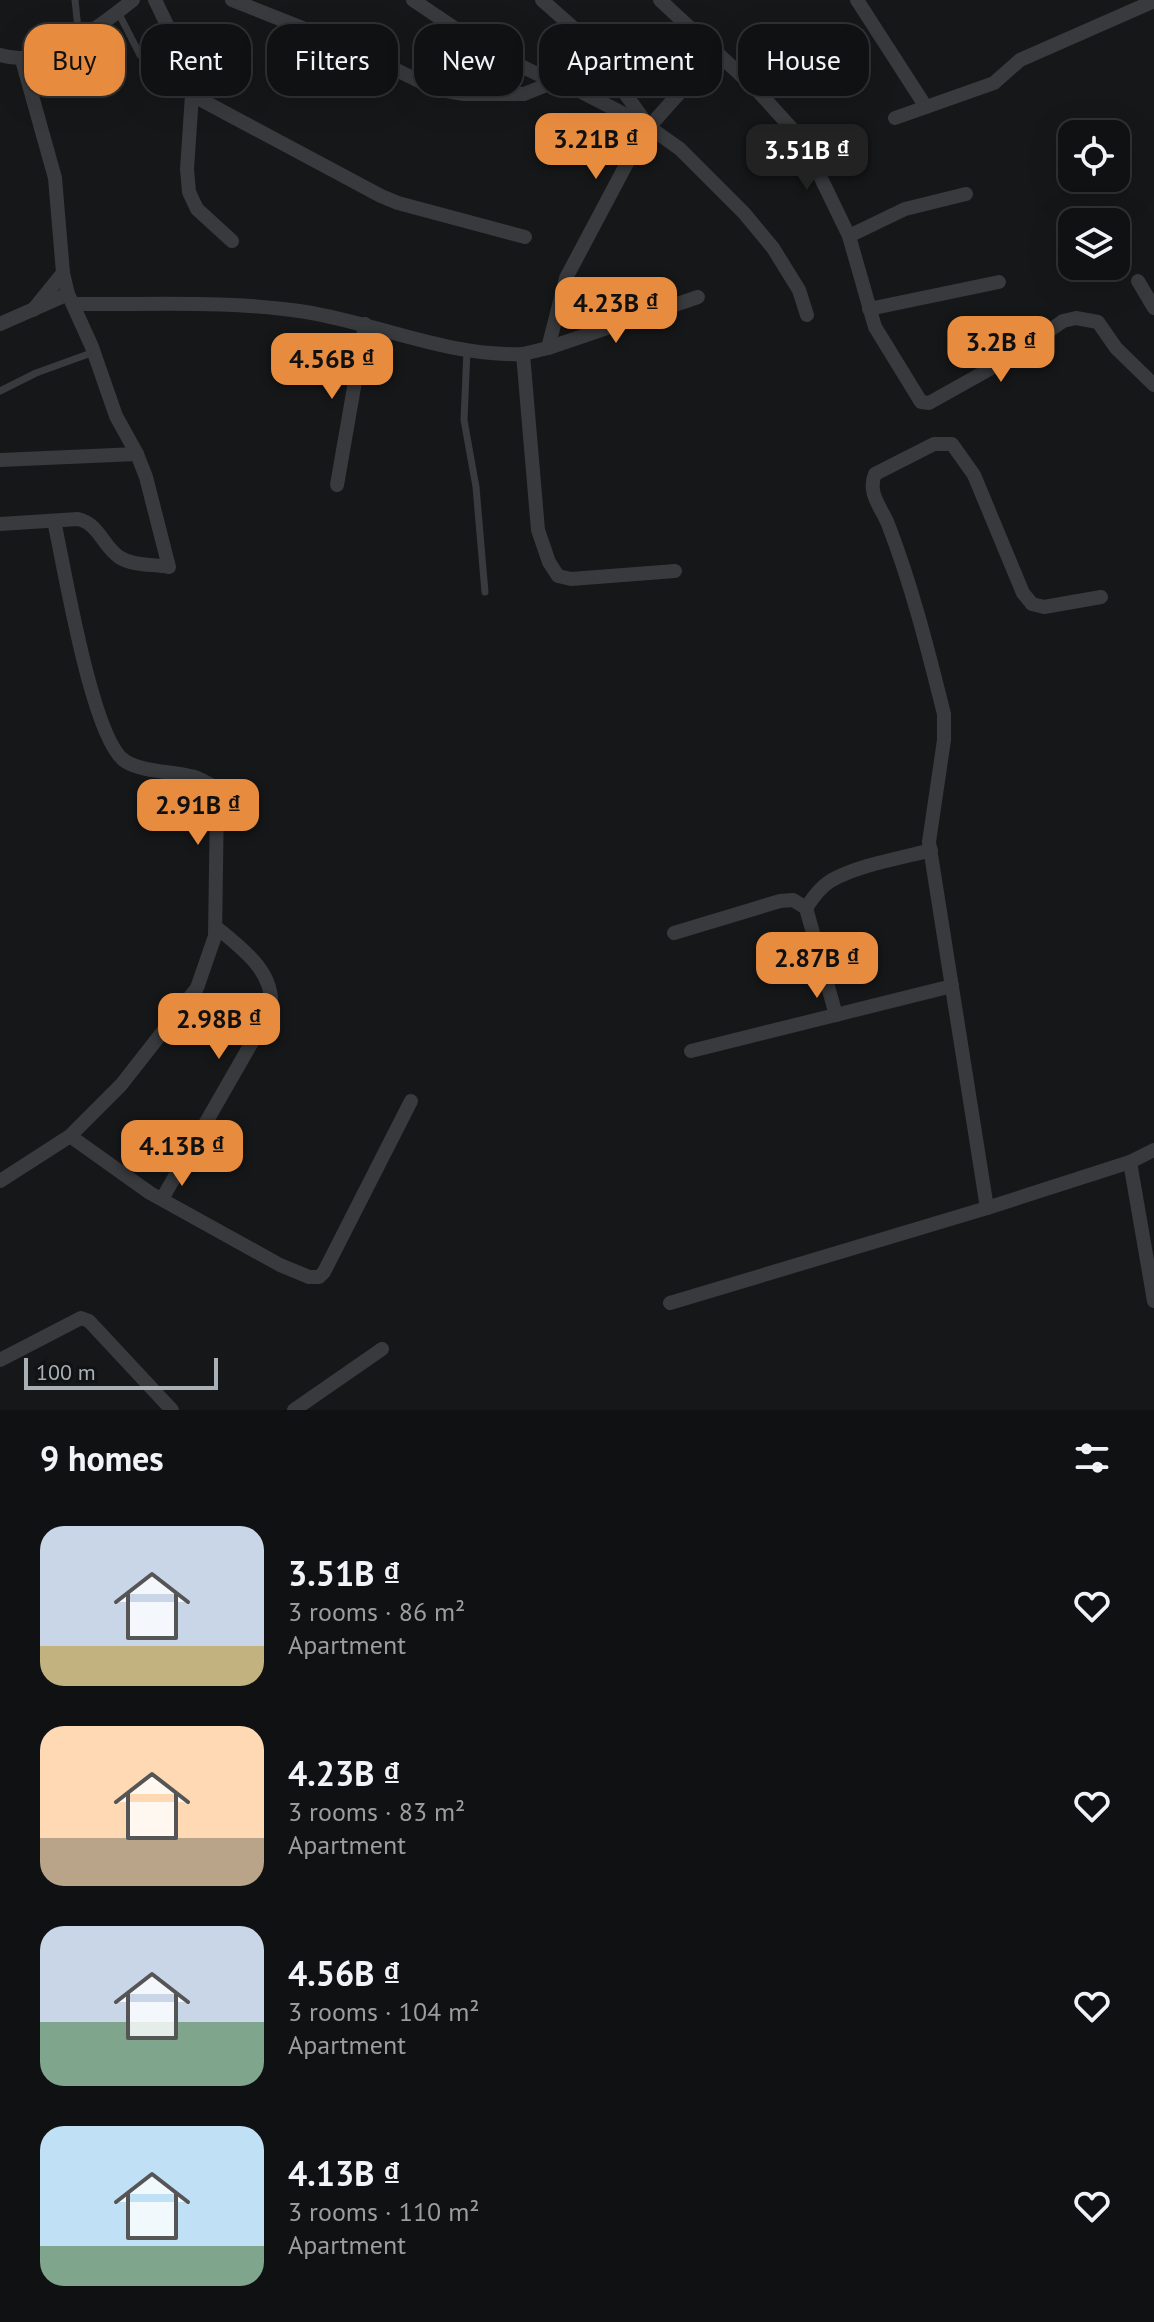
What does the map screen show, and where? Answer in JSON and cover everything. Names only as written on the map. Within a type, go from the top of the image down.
[{"type":"street","points":[[101,24],[133,0]]},
{"type":"street","points":[[155,0],[167,24]]},
{"type":"street","points":[[232,0],[348,46],[435,89],[464,94],[524,94],[539,88]]},
{"type":"street","points":[[413,0],[484,48],[539,75]]},
{"type":"street","points":[[660,0],[685,24]]},
{"type":"street","points":[[857,0],[926,107]]},
{"type":"street","points":[[895,118],[994,83],[1020,60],[1154,1]]},
{"type":"street","points":[[551,3],[586,39],[649,127]]},
{"type":"street","points":[[0,55],[22,60],[55,178],[63,273],[116,416],[146,477],[169,567],[130,562],[120,557],[92,523],[85,520],[0,524]]},
{"type":"street","points":[[722,59],[756,89],[803,141],[849,236],[875,327],[921,402],[929,403],[1013,356],[1050,328],[1076,318],[1098,322],[1116,348],[1154,385]]},
{"type":"street","points":[[192,96],[187,169],[189,192],[197,209],[232,241]]},
{"type":"street","points":[[194,96],[389,199],[525,237]]},
{"type":"street","points":[[589,96],[649,127],[680,149],[744,213],[773,248],[799,290],[807,315]]},
{"type":"street","points":[[548,348],[566,278],[649,127],[677,96]]},
{"type":"street","points":[[849,236],[905,209],[966,194]]},
{"type":"street","points":[[32,312],[63,273]]},
{"type":"street","points":[[1138,281],[1154,308]]},
{"type":"street","points":[[869,309],[999,282]]},
{"type":"street","points":[[0,324],[71,299],[250,305],[365,324],[467,350],[496,355],[523,354],[698,297]]},
{"type":"street","points":[[337,485],[365,324]]},
{"type":"street","points":[[523,354],[538,530],[549,562],[558,576],[571,579],[675,571]]},
{"type":"street","points":[[987,1208],[929,842],[944,740],[944,714],[903,563],[873,493],[871,483],[875,474],[934,444],[952,444],[974,475],[1023,593],[1032,604],[1044,607],[1101,597]]},
{"type":"street","points":[[0,460],[137,454]]},
{"type":"street","points":[[0,1181],[70,1136],[121,1085],[197,988],[216,927],[217,800],[213,786],[194,776],[127,763],[111,745],[88,676],[54,521]]},
{"type":"street","points":[[806,908],[820,889],[832,880],[931,850]]},
{"type":"street","points":[[674,933],[780,901],[793,900],[806,908],[836,1015]]},
{"type":"street","points":[[162,1199],[271,1009],[272,997],[259,967],[216,927]]},
{"type":"street","points":[[691,1051],[952,986]]},
{"type":"street","points":[[70,1136],[150,1193],[280,1265],[309,1277],[319,1277],[411,1101]]},
{"type":"street","points":[[670,1303],[987,1208],[1130,1162],[1154,1150]]},
{"type":"street","points":[[1130,1162],[1154,1301]]},
{"type":"street","points":[[0,1360],[81,1318],[89,1321],[172,1410]]},
{"type":"street","points":[[294,1410],[382,1349]]},
{"type":"lane","points":[[75,0],[77,24]]},
{"type":"lane","points":[[118,12],[140,55]]},
{"type":"lane","points":[[467,350],[464,420],[476,487],[485,592]]},
{"type":"lane","points":[[0,391],[36,373],[94,352]]}]
